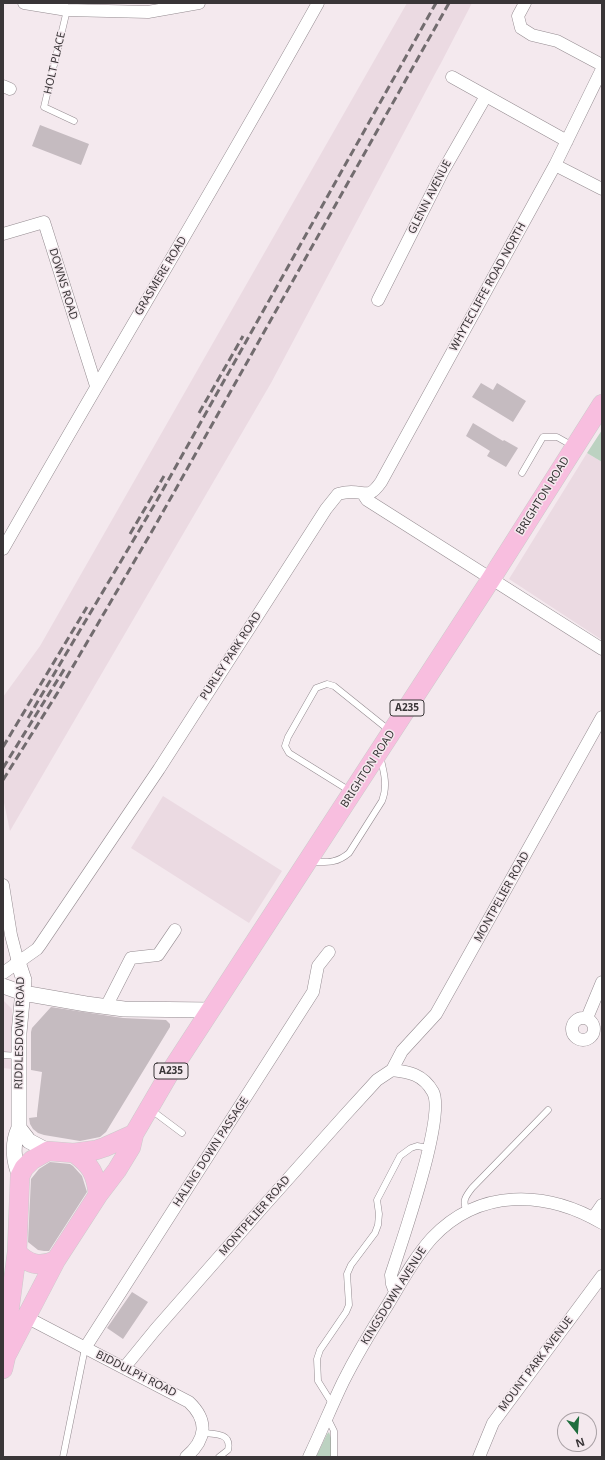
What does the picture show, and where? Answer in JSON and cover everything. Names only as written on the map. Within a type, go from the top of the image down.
[{"type":"main road","name":"BRIGHTON ROAD","points":[[4,1362],[56,1260],[131,1147],[134,1134],[169,1074],[491,579],[602,404]]},
{"type":"main road","points":[[4,1362],[7,1295],[14,1261],[20,1176],[24,1168],[32,1160],[48,1151],[74,1153],[106,1147],[134,1134]]},
{"type":"main road","points":[[74,1153],[86,1162],[94,1174],[98,1195]]},
{"type":"main road","points":[[14,1261],[24,1259],[35,1264],[45,1264],[56,1260]]},
{"type":"street","points":[[24,3],[148,12],[199,3]]},
{"type":"street","name":"GRASMERE ROAD","points":[[3,549],[96,386],[221,175],[318,3]]},
{"type":"street","points":[[525,3],[518,16],[521,28],[532,35],[557,41],[602,65]]},
{"type":"street","name":"WHYTECLIFFE ROAD NORTH","points":[[363,494],[376,490],[381,482],[555,165],[602,69]]},
{"type":"street","points":[[452,77],[567,141]]},
{"type":"street","name":"GLENN AVENUE","points":[[378,300],[443,170],[486,96]]},
{"type":"street","points":[[555,165],[602,189]]},
{"type":"street","name":"DOWNS ROAD","points":[[3,234],[44,222],[96,386]]},
{"type":"street","name":"PURLEY PARK ROAD","points":[[18,962],[37,949],[40,945],[159,769],[326,509],[338,494],[351,492],[363,494]]},
{"type":"street","points":[[363,494],[367,500],[602,649]]},
{"type":"street","name":"MONTPELIER ROAD","points":[[124,1368],[155,1330],[345,1115],[377,1080],[392,1070],[402,1052],[436,1014],[602,717]]},
{"type":"street","name":"RIDDLESDOWN ROAD","points":[[3,885],[11,935],[24,980],[19,1033],[19,1128],[15,1139],[15,1165],[20,1176]]},
{"type":"street","points":[[106,1007],[131,958],[158,955],[175,930]]},
{"type":"street","name":"HALING DOWN PASSAGE","points":[[85,1348],[313,992],[318,966],[329,952]]},
{"type":"street","name":"RIDDLESDOWN ROAD","points":[[3,973],[18,962]]},
{"type":"street","points":[[587,1018],[602,982]]},
{"type":"street","points":[[3,986],[23,993],[106,1007],[124,1009],[210,1010]]},
{"type":"street","points":[[392,1070],[408,1072],[418,1076],[433,1092],[436,1109],[429,1148],[391,1275],[395,1292]]},
{"type":"street","points":[[19,1128],[29,1141],[48,1151]]},
{"type":"street","name":"KINGSDOWN AVENUE","points":[[309,1457],[332,1405],[363,1346],[395,1292],[417,1258],[432,1239],[448,1224],[467,1212],[482,1206],[516,1199],[536,1199],[557,1203],[570,1207],[598,1220]]},
{"type":"street","points":[[598,1220],[602,1205]]},
{"type":"street","name":"MOUNT PARK AVENUE","points":[[479,1457],[493,1423],[602,1276]]},
{"type":"street","name":"BIDDULPH ROAD","points":[[26,1317],[189,1402],[199,1414],[203,1433]]},
{"type":"street","points":[[186,1457],[197,1447],[203,1433]]},
{"type":"lane","name":"HOLT PLACE","points":[[68,7],[44,107],[74,121]]},
{"type":"lane","points":[[522,473],[543,438],[557,436],[575,447]]},
{"type":"lane","points":[[352,793],[289,753],[285,746],[288,737],[316,688],[327,684],[334,686],[392,732]]},
{"type":"lane","points":[[307,862],[336,861],[349,853],[385,795],[386,782],[379,751]]},
{"type":"lane","points":[[3,1055],[19,1056]]},
{"type":"lane","points":[[149,1108],[182,1133]]},
{"type":"lane","points":[[467,1212],[464,1206],[464,1199],[472,1188],[548,1110]]},
{"type":"lane","points":[[332,1405],[318,1381],[317,1358],[320,1350],[346,1312],[349,1305],[347,1274],[351,1264],[375,1233],[378,1225],[379,1214],[377,1200],[400,1156],[411,1148],[417,1146],[429,1148]]},
{"type":"lane","points":[[63,1457],[85,1348]]},
{"type":"lane","points":[[327,1417],[334,1431],[334,1457]]},
{"type":"lane","points":[[203,1433],[220,1435],[226,1438],[228,1442],[228,1450],[219,1457]]},
{"type":"shaded area","points":[[407,3],[472,3],[271,383],[10,831],[3,798],[3,697],[40,646]]},
{"type":"shaded area","points":[[587,453],[602,462],[602,640],[509,579]]},
{"type":"shaded area","points":[[163,796],[282,871],[249,923],[131,848]]},
{"type":"shaded area","points":[[3,1000],[12,1009],[12,1069],[3,1068]]},
{"type":"green space","points":[[602,430],[602,462],[587,453]]},
{"type":"green space","points":[[329,1432],[331,1438],[331,1457],[316,1457],[327,1434]]},
{"type":"building","points":[[40,125],[89,144],[81,165],[32,146]]},
{"type":"building","points":[[481,383],[493,390],[497,383],[526,401],[513,422],[472,397]]},
{"type":"building","points":[[473,423],[518,448],[506,467],[487,456],[490,451],[466,436]]},
{"type":"building","points":[[51,1007],[123,1018],[166,1020],[170,1024],[170,1027],[106,1132],[100,1137],[80,1141],[44,1135],[38,1133],[30,1124],[29,1118],[37,1117],[42,1072],[31,1070],[31,1032],[32,1028]]},
{"type":"building","points":[[50,1162],[70,1164],[73,1166],[82,1176],[87,1192],[49,1251],[44,1251],[38,1250],[28,1242],[31,1179],[39,1169]]},
{"type":"building","points":[[132,1292],[148,1302],[123,1339],[107,1328]]},
{"type":"railway","points":[[28,718],[156,502],[436,3]]},
{"type":"railway","points":[[3,780],[58,692],[155,526],[449,3]]},
{"type":"railway","points":[[199,413],[243,336]]},
{"type":"railway","points":[[130,534],[164,476]]},
{"type":"railway","points":[[3,747],[87,607]]},
{"type":"railway","points":[[3,768],[65,668]]}]
